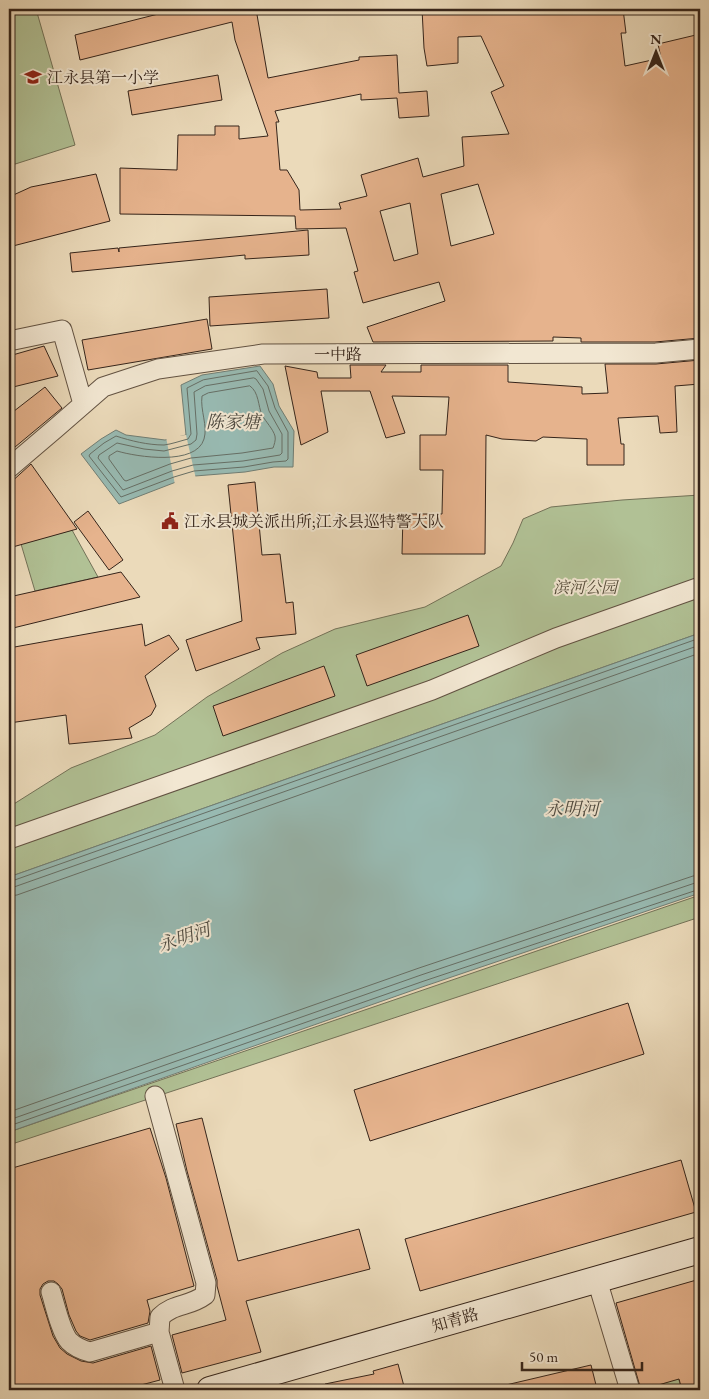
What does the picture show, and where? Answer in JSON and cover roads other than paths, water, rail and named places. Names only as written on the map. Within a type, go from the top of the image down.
[{"type":"main road","name":"知青路","points":[[210,1390],[700,1250]]},
{"type":"street","points":[[9,341],[62,330],[84,404]]},
{"type":"street","name":"一中路","points":[[9,468],[103,387],[158,369],[263,354],[646,353],[700,349]]},
{"type":"street","points":[[445,685],[556,638],[700,587]]},
{"type":"street","points":[[9,839],[445,685],[550,651],[700,598]]},
{"type":"street","points":[[156,1096],[206,1283],[205,1295],[198,1301],[167,1309],[160,1317],[159,1332],[175,1390]]},
{"type":"street","points":[[597,1280],[630,1390]]},
{"type":"street","points":[[51,1292],[64,1332],[69,1341],[81,1350],[90,1352],[159,1332]]},
{"type":"water","name":"陈家塘","points":[[260,366],[273,384],[279,406],[294,431],[293,467],[274,467],[245,472],[195,476],[119,504],[81,454],[116,430],[126,435],[165,440],[186,435],[181,385],[202,375]]},
{"type":"water","name":"永明河","points":[[700,633],[700,893],[425,986],[9,1132],[9,877]]},
{"type":"place","name":"江永县第一小学","points":[[33,77]]},
{"type":"place","name":"江永县城关派出所;江永县巡特警大队","points":[[170,521]]},
{"type":"park label","name":"滨河公园","points":[[585,587]]}]
